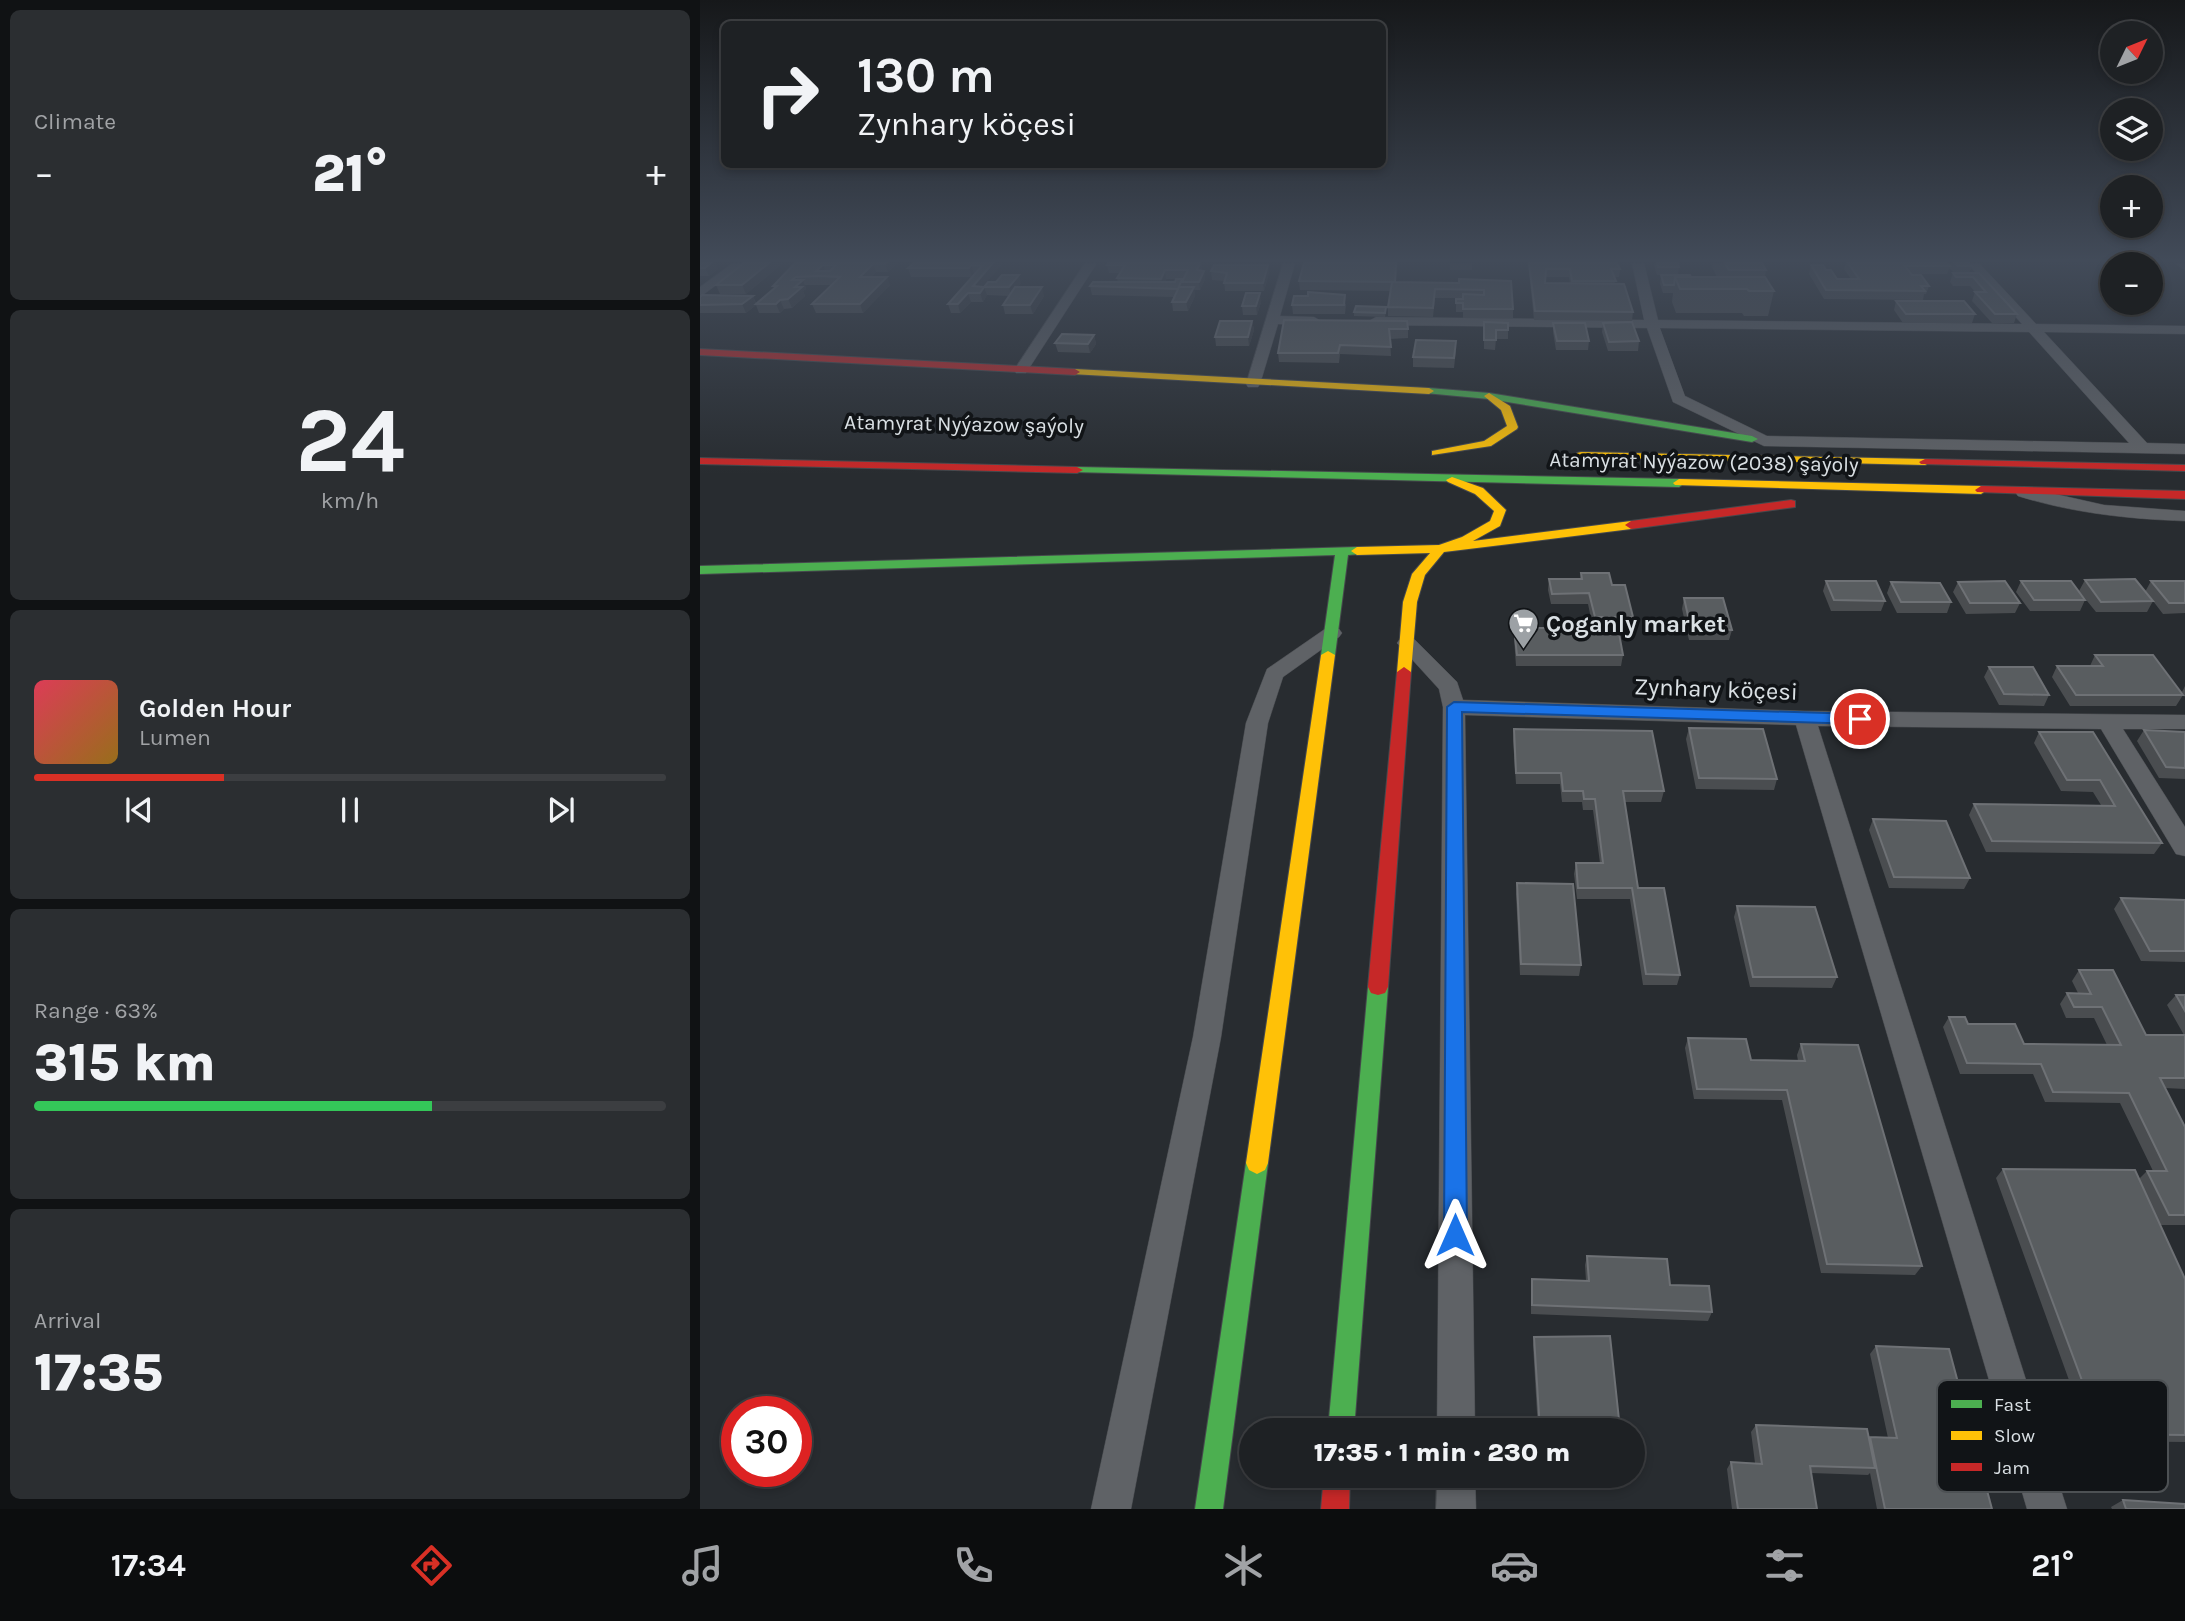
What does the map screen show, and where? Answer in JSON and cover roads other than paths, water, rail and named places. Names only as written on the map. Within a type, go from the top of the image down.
[{"type":"main road","points":[[700,352],[1489,396],[1857,458]]},
{"type":"main road","points":[[1489,396],[1502,403],[1512,415],[1513,427],[1506,435],[1484,446],[1429,453],[1504,454]]},
{"type":"main road","name":"Atamyrat Nyýazow (2038) şaýoly","points":[[1558,455],[1857,458],[2185,468]]},
{"type":"main road","name":"Atamyrat Nyýazow şaýoly","points":[[700,461],[1222,472]]},
{"type":"main road","name":"Atamyrat Nyýazow (2038) şaýoly","points":[[1222,472],[2185,495]]},
{"type":"main road","points":[[1342,1418],[1409,602],[1419,574],[1440,549],[1466,540],[1496,523],[1500,510],[1489,495],[1471,485],[1439,477]]},
{"type":"main road","points":[[700,569],[1342,554],[1440,549],[1924,489]]},
{"type":"main road","points":[[1209,1509],[1342,554]]},
{"type":"main road","points":[[1335,1509],[1336,1488]]},
{"type":"street","points":[[1021,370],[1045,333]]},
{"type":"street","points":[[1253,384],[1268,333]]},
{"type":"street","points":[[1655,333],[1678,399],[1765,441],[2185,449]]},
{"type":"street","points":[[2038,333],[2135,448]]},
{"type":"street","points":[[2097,466],[2135,448]]},
{"type":"street","points":[[2024,492],[2060,504],[2115,514],[2185,516]]},
{"type":"street","points":[[1111,1509],[1207,1037],[1257,723],[1274,674],[1332,633]]},
{"type":"street","points":[[1407,643],[1449,687],[1454,707],[1456,1418]]},
{"type":"street","name":"Zynhary köçesi","points":[[1454,707],[1805,718],[2185,722]]},
{"type":"street","points":[[1805,718],[2008,1380]]},
{"type":"street","points":[[2107,721],[2185,847]]},
{"type":"street","points":[[1456,1488],[1456,1509]]},
{"type":"street","points":[[2042,1492],[2047,1509]]},
{"type":"place","name":"Çoganly market","points":[[1523,651]]}]
